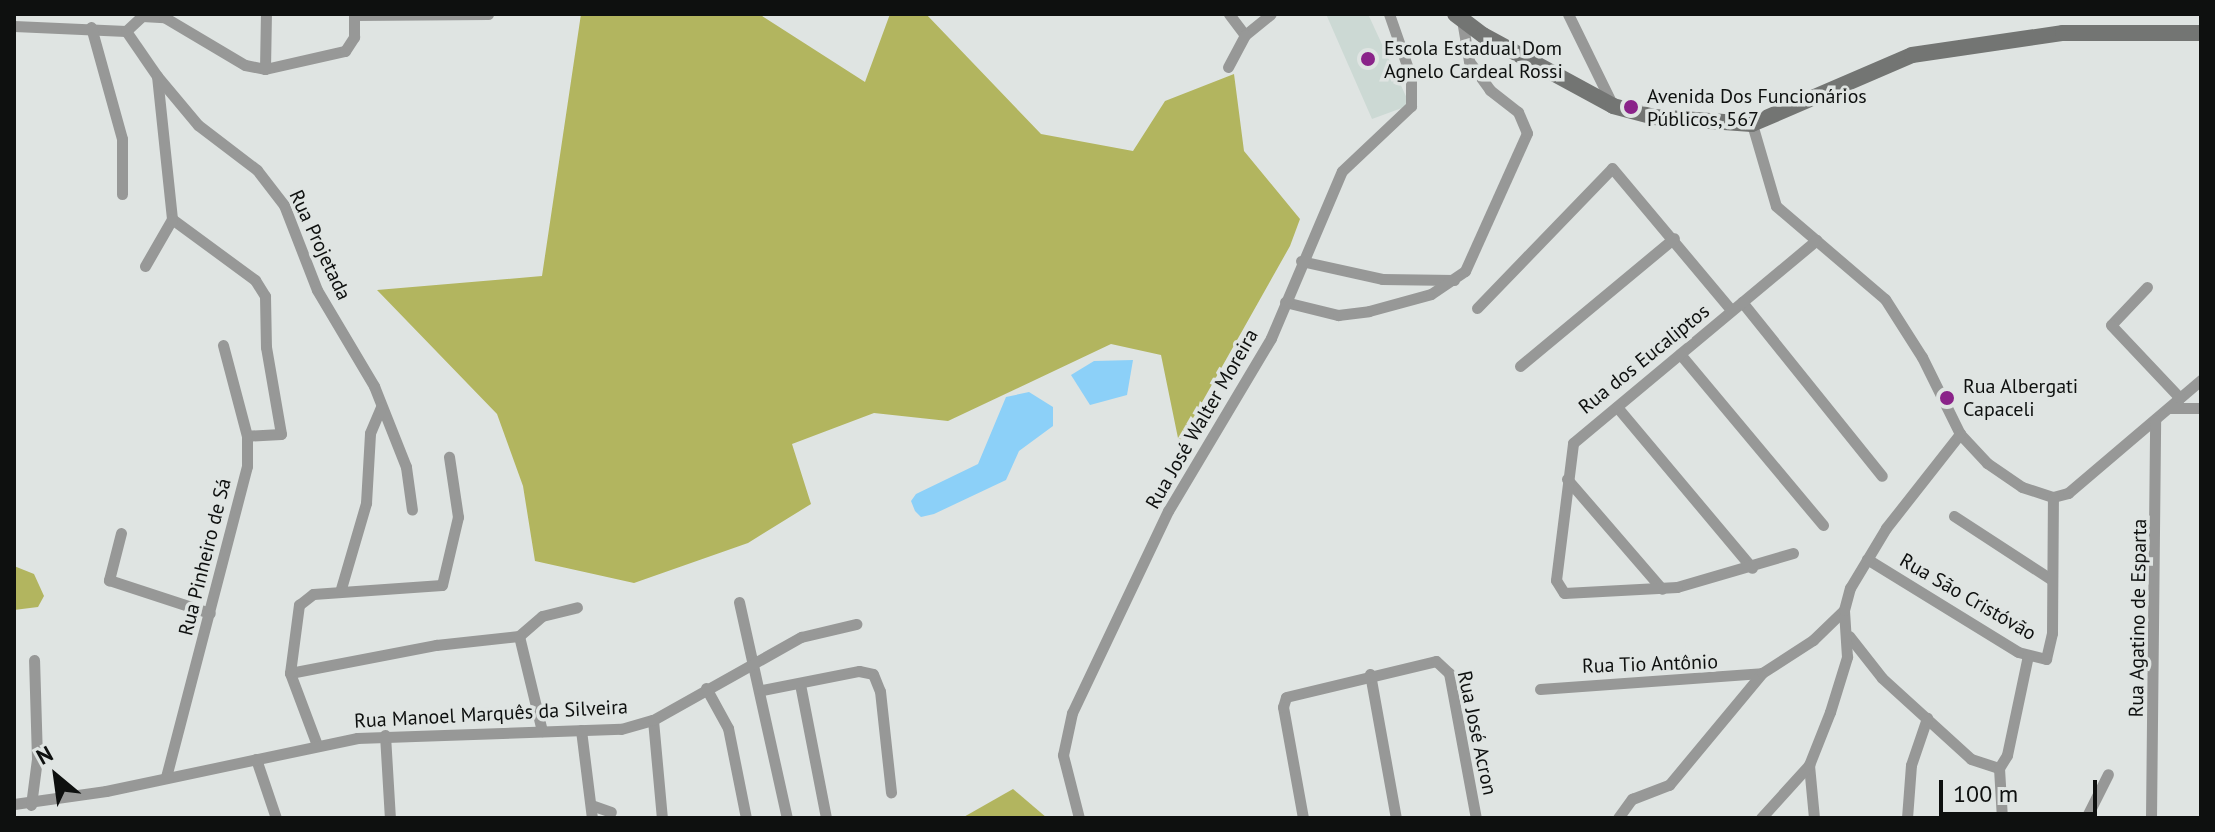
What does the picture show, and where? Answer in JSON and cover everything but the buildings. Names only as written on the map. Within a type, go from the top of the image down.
[{"type":"street","points":[[265,69],[266,14]]},
{"type":"street","points":[[14,26],[91,27],[126,31],[142,16],[164,17],[245,65],[265,69],[345,51],[354,37],[354,14],[488,14]]},
{"type":"street","points":[[1229,14],[1245,35]]},
{"type":"street","points":[[1228,67],[1245,35],[1271,14]]},
{"type":"street","name":"Rua José Walter Moreira","points":[[1079,818],[1063,755],[1072,713],[1168,511],[1271,338],[1301,261],[1342,171],[1411,106],[1411,77],[1389,14]]},
{"type":"street","points":[[1568,14],[1613,106]]},
{"type":"street","points":[[1458,17],[1613,106],[1654,117],[1752,124],[1912,55],[2063,33],[2201,33]]},
{"type":"street","points":[[1285,302],[1338,315],[1411,301],[1456,280],[1473,257],[1527,133],[1518,112],[1490,90],[1469,61],[1458,17]]},
{"type":"street","points":[[91,27],[122,139],[122,194]]},
{"type":"street","name":"Rua Projetada","points":[[126,31],[157,76],[198,125],[273,188],[317,290],[367,371],[406,467],[412,510]]},
{"type":"street","name":"Rua Projetada","points":[[157,76],[172,219]]},
{"type":"street","points":[[1752,124],[1776,206],[1885,299],[1922,357],[1960,434],[1987,463],[2022,487],[2053,497],[2077,487],[2201,380]]},
{"type":"street","points":[[1477,308],[1606,169],[1617,169],[1731,310]]},
{"type":"street","points":[[145,266],[172,219],[263,290],[281,434],[247,436]]},
{"type":"street","points":[[1520,366],[1674,238]]},
{"type":"street","name":"Rua dos Eucaliptos","points":[[1793,553],[1752,568],[1662,589],[1559,590],[1567,479],[1573,443],[1817,240]]},
{"type":"street","points":[[1301,261],[1382,279],[1456,280]]},
{"type":"street","points":[[2147,287],[2111,325],[2180,398]]},
{"type":"street","points":[[1742,302],[1882,476]]},
{"type":"street","name":"Rua Pinheiro de Sá","points":[[166,777],[247,466],[247,436],[223,345]]},
{"type":"street","points":[[1680,354],[1823,525]]},
{"type":"street","points":[[340,592],[366,503],[370,433],[381,407]]},
{"type":"street","points":[[1617,407],[1752,568]]},
{"type":"street","points":[[2169,408],[2201,408]]},
{"type":"street","name":"Rua Agatino de Esparta","points":[[2151,818],[2155,420]]},
{"type":"street","points":[[1618,818],[1632,799],[1669,785],[1762,673],[1813,640],[1844,610],[1867,559],[1960,434]]},
{"type":"street","points":[[317,745],[290,673],[302,600],[340,592],[431,589],[442,585],[458,517],[449,457]]},
{"type":"street","points":[[1567,479],[1662,589]]},
{"type":"street","points":[[2052,580],[2053,497]]},
{"type":"street","points":[[1954,516],[2052,580]]},
{"type":"street","points":[[121,533],[109,580],[210,613]]},
{"type":"street","name":"Rua São Cristóvão","points":[[1867,559],[2028,655],[2046,659],[2052,653],[2052,580]]},
{"type":"street","points":[[739,602],[762,690],[787,818]]},
{"type":"street","points":[[290,673],[436,645],[519,636],[542,616],[577,607]]},
{"type":"street","points":[[1761,818],[1809,765],[1839,689],[1849,636],[1844,610]]},
{"type":"street","name":"Rua Manoel Marquês da Silveira","points":[[14,804],[31,805],[317,745],[385,735],[621,729],[653,720],[801,637],[856,624]]},
{"type":"street","points":[[519,636],[542,731]]},
{"type":"street","points":[[1849,636],[1882,678],[1977,764],[1999,768]]},
{"type":"street","points":[[2002,818],[1999,768],[2007,755],[2028,655]]},
{"type":"street","points":[[31,805],[37,759],[34,660]]},
{"type":"street","name":"Rua José Acron","points":[[1370,674],[1436,661],[1449,673],[1476,818]]},
{"type":"street","points":[[762,690],[859,671],[873,674],[880,691],[891,792]]},
{"type":"street","name":"Rua Tio Antônio","points":[[1540,689],[1762,673]]},
{"type":"street","points":[[1303,818],[1283,707],[1286,697],[1370,674],[1396,818]]},
{"type":"street","points":[[800,684],[826,818]]},
{"type":"street","points":[[706,688],[728,728],[746,818]]},
{"type":"street","points":[[1907,818],[1911,765],[1927,718]]},
{"type":"street","points":[[653,720],[662,818]]},
{"type":"street","points":[[581,730],[591,812],[611,812]]},
{"type":"street","points":[[385,735],[390,818]]},
{"type":"street","points":[[256,759],[276,818]]},
{"type":"street","points":[[1809,765],[1814,818]]},
{"type":"street","points":[[2086,818],[2108,774]]},
{"type":"shaded area","name":"Escola Estadual Dom Agnelo Cardeal Rossi","points":[[1326,14],[1368,14],[1410,105],[1372,119]]},
{"type":"green space","points":[[581,14],[759,14],[865,82],[890,14],[926,14],[1041,134],[1133,151],[1165,101],[1234,74],[1244,151],[1300,219],[1290,246],[1179,443],[1161,355],[1111,344],[948,421],[874,413],[792,444],[811,504],[748,543],[634,583],[535,561],[523,486],[497,414],[377,290],[542,276]]},
{"type":"green space","points":[[14,566],[34,574],[44,596],[38,607],[14,610]]},
{"type":"green space","points":[[1013,789],[1047,818],[962,818]]},
{"type":"water","points":[[1133,360],[1127,395],[1090,405],[1071,375],[1094,361]]},
{"type":"water","points":[[1029,392],[1053,407],[1053,426],[1019,451],[1006,480],[934,514],[921,517],[911,501],[916,494],[978,464],[1006,397]]},
{"type":"place","name":"Escola Estadual Dom Agnelo Cardeal Rossi","points":[[1368,59]]},
{"type":"place","name":"Avenida Dos Funcionários Públicos, 567","points":[[1631,107]]},
{"type":"place","name":"Rua Albergati Capaceli","points":[[1947,398]]}]
